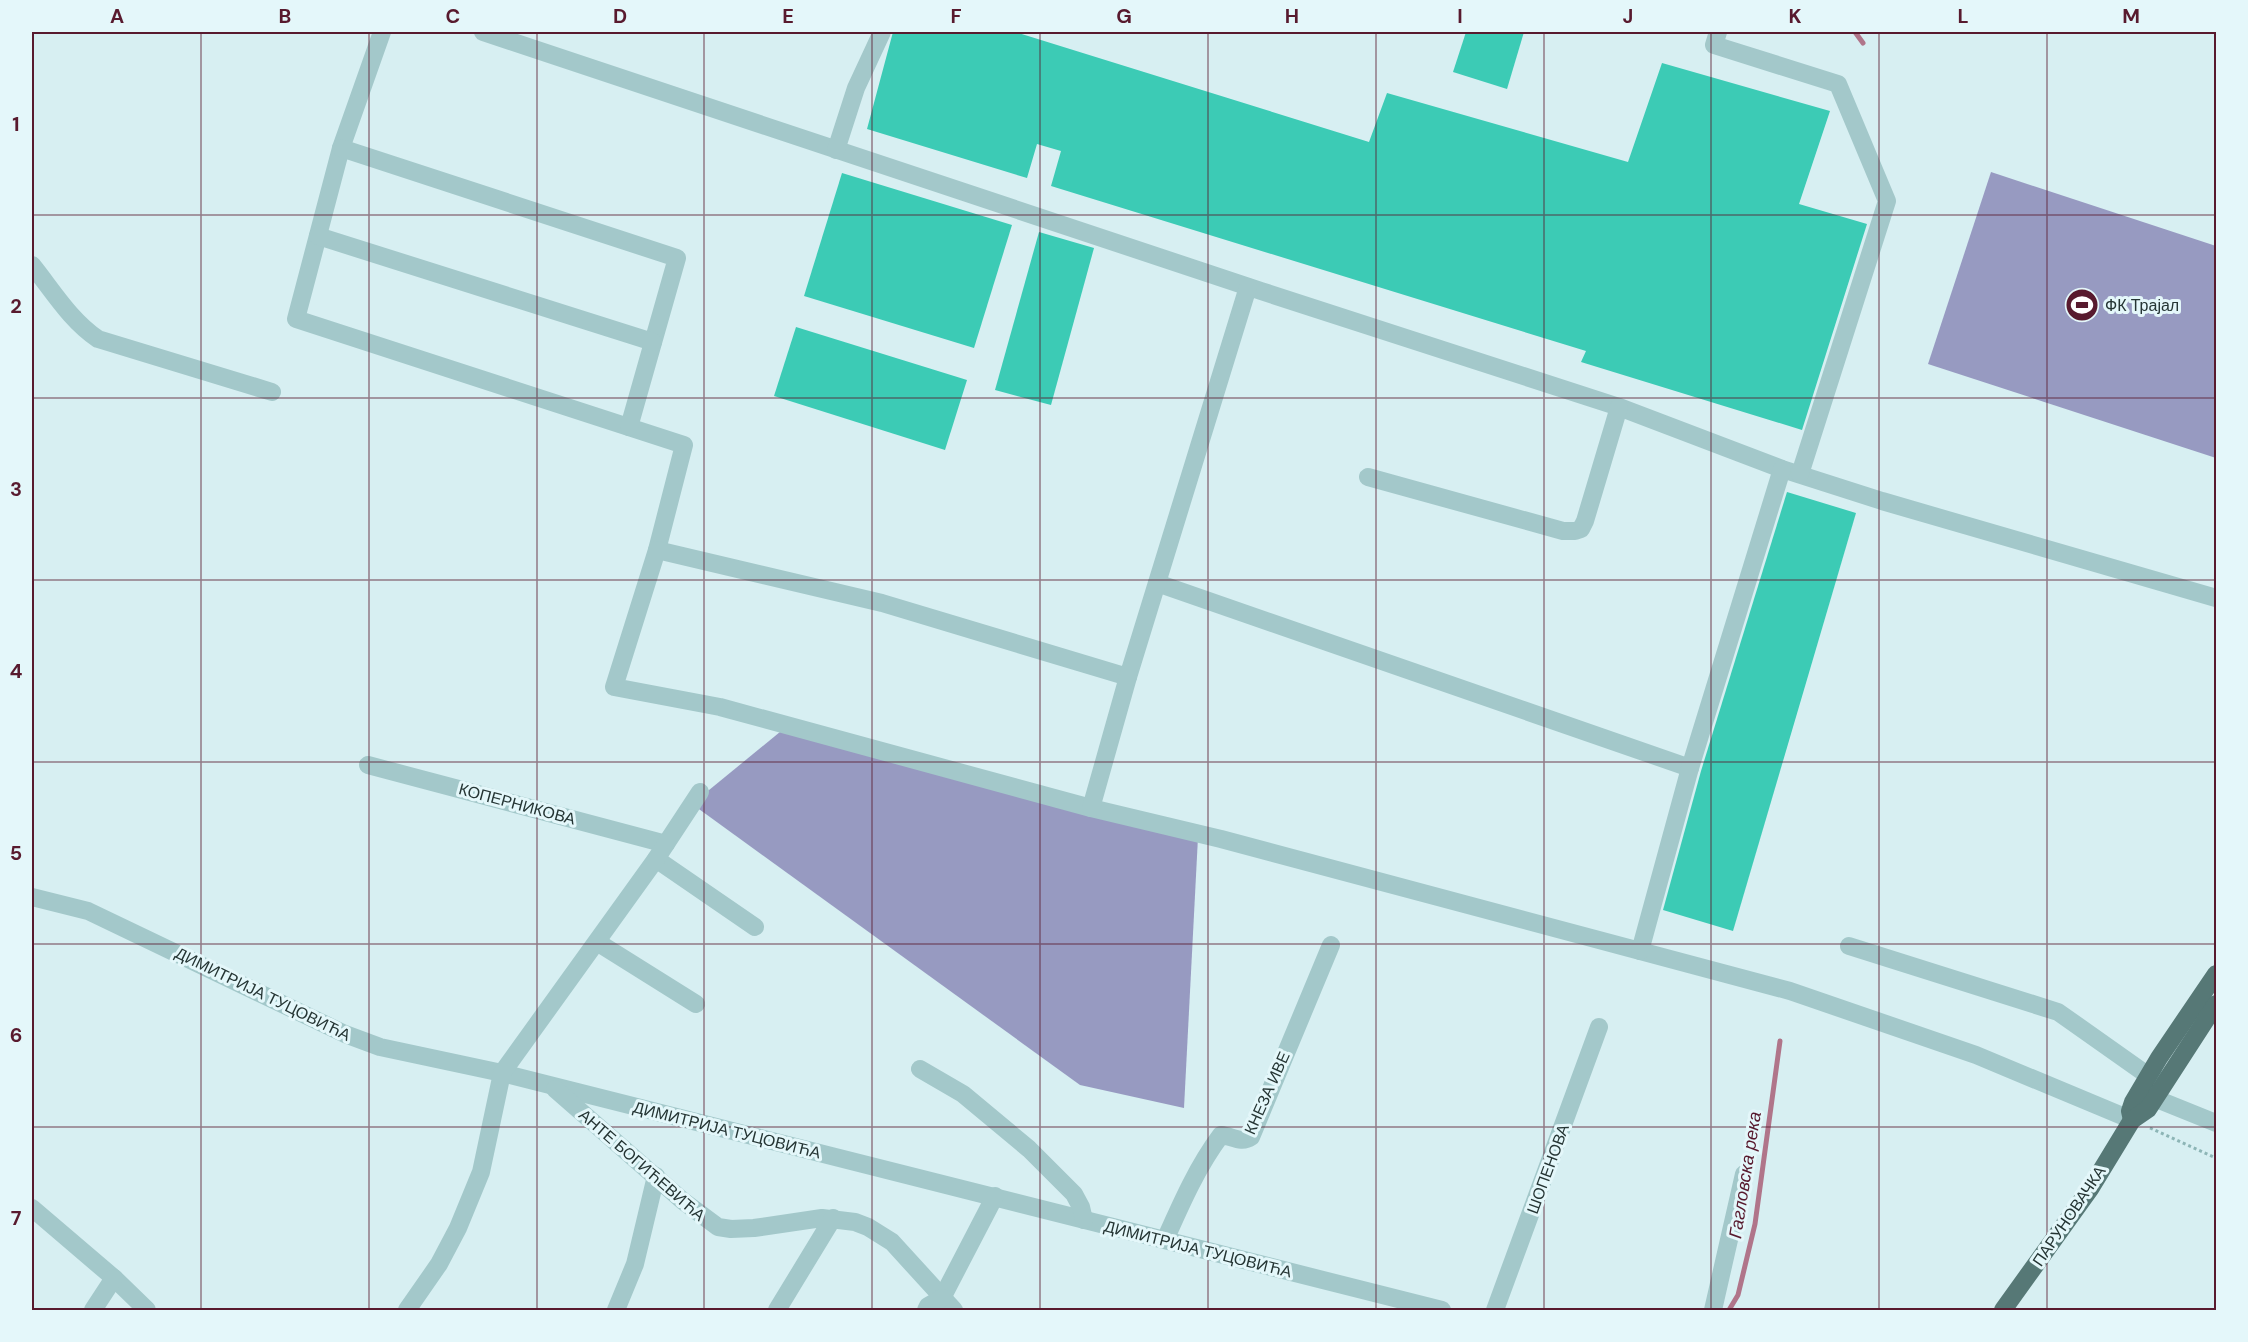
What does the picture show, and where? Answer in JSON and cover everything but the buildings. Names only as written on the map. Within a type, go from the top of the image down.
[{"type":"main road","name":"ПАРУНОВАЧКА","points":[[2003,1311],[2090,1189],[2132,1119],[2148,1108],[2156,1085],[2217,974]]},
{"type":"main road","name":"ПАРУНОВАЧКА","points":[[2156,1085],[2217,1004]]},
{"type":"street","points":[[382,32],[341,148],[296,319],[684,445],[657,550],[614,687],[720,707],[1091,808],[1221,839],[1790,991],[1976,1055],[2132,1119]]},
{"type":"street","points":[[483,32],[1248,287],[1619,407],[1782,469],[1882,501],[2217,598]]},
{"type":"street","points":[[836,150],[856,88],[882,32]]},
{"type":"street","points":[[1718,32],[1714,45],[1838,84],[1887,201],[1800,474]]},
{"type":"street","points":[[341,148],[677,258],[629,427]]},
{"type":"street","points":[[318,236],[653,342]]},
{"type":"street","points":[[32,265],[69,314],[98,339],[272,392]]},
{"type":"street","points":[[1091,808],[1128,677],[1248,287]]},
{"type":"street","points":[[1368,477],[1536,524],[1575,531],[1581,529],[1586,521],[1619,407]]},
{"type":"street","points":[[1640,951],[1690,768],[1782,469]]},
{"type":"street","points":[[657,550],[882,603],[1128,677]]},
{"type":"street","points":[[1157,583],[1690,768]]},
{"type":"street","name":"КОПЕРНИКОВА","points":[[368,765],[661,852],[755,927]]},
{"type":"street","points":[[407,1311],[439,1264],[458,1228],[481,1172],[502,1073],[661,852],[700,792]]},
{"type":"street","name":"ДИМИТРИЈА ТУЦОВИЋА","points":[[32,897],[88,910],[345,1034],[380,1047],[502,1073],[995,1196],[1410,1307],[1442,1311]]},
{"type":"street","points":[[597,942],[696,1004]]},
{"type":"street","name":"КНЕЗА ИВЕ","points":[[1165,1240],[1187,1191],[1221,1135],[1239,1140],[1251,1137],[1331,945]]},
{"type":"street","points":[[1849,946],[2058,1012],[2156,1085],[2217,1124]]},
{"type":"street","name":"ШОПЕНОВА","points":[[1495,1311],[1599,1027]]},
{"type":"street","points":[[920,1069],[963,1094],[1029,1149],[1074,1194],[1084,1220]]},
{"type":"street","name":"АНТЕ БОГИЋЕВИЋА","points":[[551,1086],[683,1201],[718,1227],[754,1228],[833,1218],[855,1222],[881,1233],[892,1242],[948,1304]]},
{"type":"street","points":[[1713,1311],[1744,1174]]},
{"type":"street","points":[[616,1311],[635,1264],[656,1176]]},
{"type":"street","points":[[926,1311],[928,1306],[948,1304],[995,1196]]},
{"type":"street","points":[[32,1208],[114,1278],[147,1311]]},
{"type":"street","points":[[777,1311],[833,1218]]},
{"type":"street","points":[[93,1311],[114,1278]]},
{"type":"path","points":[[2132,1119],[2217,1158]]},
{"type":"shaded area","name":"ФК Трајал","points":[[1991,172],[2216,246],[2216,458],[1928,364]]},
{"type":"shaded area","points":[[786,727],[1198,837],[1184,1108],[1080,1085],[692,804]]},
{"type":"waterway","name":"Гагловска река","points":[[1855,32],[1863,43]]},
{"type":"waterway","name":"Гагловска река","points":[[1729,1310],[1738,1295],[1755,1224],[1780,1041]]},
{"type":"place","name":"ФК Трајал","points":[[2082,305]]}]
